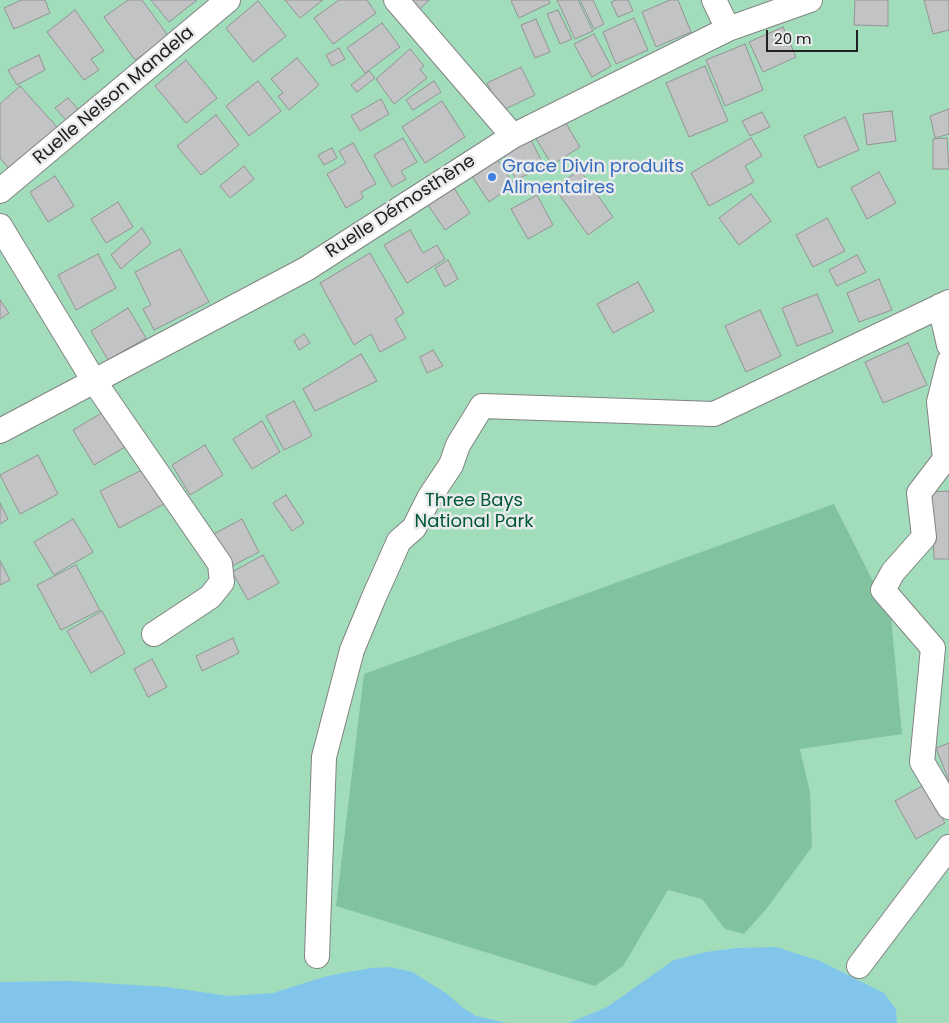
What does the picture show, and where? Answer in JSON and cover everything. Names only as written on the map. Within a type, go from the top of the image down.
[{"type":"street","name":"Ruelle Nelson Mandela","points":[[0,192],[228,0]]},
{"type":"street","points":[[396,0],[513,136]]},
{"type":"street","points":[[714,0],[728,29]]},
{"type":"street","name":"Ruelle Démosthène","points":[[0,431],[306,269],[513,136],[728,29],[810,0]]},
{"type":"street","points":[[0,226],[94,381],[220,564],[222,582],[210,597],[154,634]]},
{"type":"street","points":[[317,956],[324,757],[352,650],[399,541],[414,528],[429,498],[451,465],[458,445],[482,406],[714,414],[944,304],[949,345]]},
{"type":"street","points":[[949,362],[939,402],[944,459],[919,493],[924,537],[892,572],[883,590],[933,648],[922,762],[949,807]]},
{"type":"street","points":[[859,966],[949,848]]},
{"type":"green space","name":"Three Bays National Park","points":[[0,0],[949,0],[949,1023],[0,1023]]},
{"type":"green space","points":[[834,504],[891,617],[902,734],[800,749],[810,792],[812,847],[767,908],[744,934],[725,929],[702,899],[668,890],[623,966],[595,986],[336,906],[364,674]]},
{"type":"water","points":[[776,947],[820,961],[884,993],[896,1009],[897,1023],[569,1023],[607,1007],[674,960],[706,952],[737,948]]},
{"type":"water","points":[[391,967],[412,972],[446,993],[476,1016],[507,1023],[0,1023],[0,982],[69,981],[167,987],[229,996],[273,993],[327,976],[371,968]]},
{"type":"building","points":[[21,0],[45,0],[50,13],[14,29],[4,8]]},
{"type":"building","points":[[128,0],[142,0],[169,37],[135,60],[104,17]]},
{"type":"building","points":[[151,0],[197,0],[169,22]]},
{"type":"building","points":[[285,0],[323,0],[300,18]]},
{"type":"building","points":[[339,0],[367,0],[376,13],[333,44],[314,18]]},
{"type":"building","points":[[409,0],[429,0],[418,11]]},
{"type":"building","points":[[549,0],[550,3],[519,18],[511,1]]},
{"type":"building","points":[[557,0],[578,0],[593,31],[575,39]]},
{"type":"building","points":[[580,0],[593,0],[604,24],[594,29]]},
{"type":"building","points":[[628,0],[633,11],[618,17],[611,2]]},
{"type":"building","points":[[670,0],[678,0],[691,32],[656,47],[642,12]]},
{"type":"building","points":[[855,0],[888,0],[888,26],[854,25]]},
{"type":"building","points":[[924,0],[949,0],[949,30],[933,34]]},
{"type":"building","points":[[258,1],[286,36],[253,62],[226,28]]},
{"type":"building","points":[[75,10],[104,51],[91,59],[99,70],[84,80],[47,32]]},
{"type":"building","points":[[558,10],[572,39],[560,44],[547,14]]},
{"type":"building","points":[[634,18],[648,50],[616,64],[603,32]]},
{"type":"building","points":[[536,19],[550,52],[535,58],[521,25]]},
{"type":"building","points":[[382,23],[400,47],[365,73],[347,48]]},
{"type":"building","points":[[783,27],[796,57],[763,72],[749,42]]},
{"type":"building","points":[[594,34],[611,66],[592,77],[574,44]]},
{"type":"building","points":[[745,44],[763,90],[725,106],[706,60]]},
{"type":"building","points":[[339,48],[345,59],[332,66],[326,55]]},
{"type":"building","points":[[410,49],[424,66],[420,69],[427,78],[394,104],[376,79]]},
{"type":"building","points":[[39,55],[45,70],[17,85],[8,70]]},
{"type":"building","points":[[297,58],[319,85],[289,110],[278,96],[283,93],[271,79]]},
{"type":"building","points":[[186,60],[217,98],[186,123],[155,86]]},
{"type":"building","points":[[705,66],[728,121],[689,137],[666,83]]},
{"type":"building","points":[[521,67],[535,95],[501,111],[487,83]]},
{"type":"building","points":[[369,71],[375,78],[357,92],[351,85]]},
{"type":"building","points":[[258,81],[281,111],[249,136],[226,106]]},
{"type":"building","points":[[434,81],[441,92],[413,110],[406,100]]},
{"type":"building","points":[[20,86],[58,128],[10,170],[0,158],[0,104]]},
{"type":"building","points":[[68,98],[78,109],[66,120],[55,108]]},
{"type":"building","points":[[381,99],[389,114],[360,131],[351,116]]},
{"type":"building","points":[[442,101],[465,137],[425,163],[402,127]]},
{"type":"building","points":[[949,109],[949,134],[935,138],[930,116]]},
{"type":"building","points":[[892,111],[896,141],[867,145],[863,114]]},
{"type":"building","points":[[762,112],[770,127],[750,136],[742,121]]},
{"type":"building","points":[[216,115],[239,145],[201,175],[177,146]]},
{"type":"building","points":[[845,117],[859,150],[818,168],[804,136]]},
{"type":"building","points":[[564,120],[580,147],[552,165],[535,137]]},
{"type":"building","points":[[403,138],[417,162],[401,171],[406,179],[392,187],[374,155]]},
{"type":"building","points":[[530,138],[544,166],[516,180],[502,152]]},
{"type":"building","points":[[751,138],[762,156],[745,166],[754,182],[709,206],[691,173]]},
{"type":"building","points":[[947,138],[949,169],[933,169],[933,139]]},
{"type":"building","points":[[353,143],[376,184],[361,192],[363,198],[346,208],[327,174],[346,163],[339,151]]},
{"type":"building","points":[[332,148],[337,158],[324,165],[318,155]]},
{"type":"building","points":[[497,159],[514,184],[489,202],[472,176]]},
{"type":"building","points":[[244,166],[254,179],[230,198],[220,186]]},
{"type":"building","points":[[580,170],[613,217],[588,235],[554,187]]},
{"type":"building","points":[[879,172],[896,203],[867,219],[851,188]]},
{"type":"building","points":[[55,176],[74,206],[48,222],[30,192]]},
{"type":"building","points":[[454,188],[470,213],[445,230],[428,205]]},
{"type":"building","points":[[751,194],[771,221],[739,245],[719,218]]},
{"type":"building","points":[[537,195],[553,225],[528,239],[511,209]]},
{"type":"building","points":[[118,202],[133,227],[106,243],[91,219]]},
{"type":"building","points":[[827,218],[845,251],[813,267],[796,235]]},
{"type":"building","points":[[142,228],[151,243],[121,269],[111,255]]},
{"type":"building","points":[[410,230],[423,253],[437,245],[445,259],[407,283],[384,245]]},
{"type":"building","points":[[180,249],[209,302],[154,330],[143,309],[151,305],[135,272]]},
{"type":"building","points":[[370,253],[404,313],[395,319],[406,338],[380,352],[371,334],[354,345],[320,283]]},
{"type":"building","points":[[98,254],[116,288],[76,310],[58,275]]},
{"type":"building","points":[[857,255],[866,272],[837,286],[829,270]]},
{"type":"building","points":[[448,260],[458,279],[445,287],[435,268]]},
{"type":"building","points":[[879,279],[892,310],[859,322],[847,293]]},
{"type":"building","points":[[638,282],[654,311],[613,333],[597,304]]},
{"type":"building","points":[[817,294],[833,332],[797,346],[782,308]]},
{"type":"building","points":[[0,300],[9,313],[0,319]]},
{"type":"building","points":[[128,308],[146,338],[108,360],[91,331]]},
{"type":"building","points":[[760,310],[781,356],[746,372],[725,326]]},
{"type":"building","points":[[304,334],[310,343],[299,350],[294,341]]},
{"type":"building","points":[[908,343],[927,385],[883,403],[865,362]]},
{"type":"building","points":[[433,350],[443,366],[427,373],[420,357]]},
{"type":"building","points":[[361,354],[377,381],[315,411],[303,389]]},
{"type":"building","points":[[294,401],[312,436],[284,450],[266,416]]},
{"type":"building","points":[[105,411],[127,446],[94,465],[73,430]]},
{"type":"building","points":[[262,421],[280,452],[252,469],[233,439]]},
{"type":"building","points":[[205,445],[223,475],[190,495],[172,465]]},
{"type":"building","points":[[38,455],[58,494],[20,514],[0,475]]},
{"type":"building","points":[[146,468],[164,504],[119,528],[100,491]]},
{"type":"building","points":[[949,491],[949,559],[934,559],[931,492]]},
{"type":"building","points":[[286,495],[304,523],[292,531],[273,503]]},
{"type":"building","points":[[0,503],[8,519],[0,524]]},
{"type":"building","points":[[73,519],[93,552],[54,575],[34,542]]},
{"type":"building","points":[[242,519],[259,552],[228,568],[210,536]]},
{"type":"building","points":[[263,555],[279,583],[248,600],[232,572]]},
{"type":"building","points":[[0,561],[10,580],[0,585]]},
{"type":"building","points":[[76,565],[100,610],[61,630],[37,585]]},
{"type":"building","points":[[102,611],[125,653],[91,673],[67,631]]},
{"type":"building","points":[[233,638],[239,653],[202,671],[196,656]]},
{"type":"building","points":[[152,659],[167,687],[148,697],[134,669]]},
{"type":"building","points":[[949,743],[949,781],[936,748]]},
{"type":"building","points":[[924,785],[945,823],[916,839],[895,801]]},
{"type":"place","name":"Grace Divin produits Alimentaires","points":[[492,177]]}]
